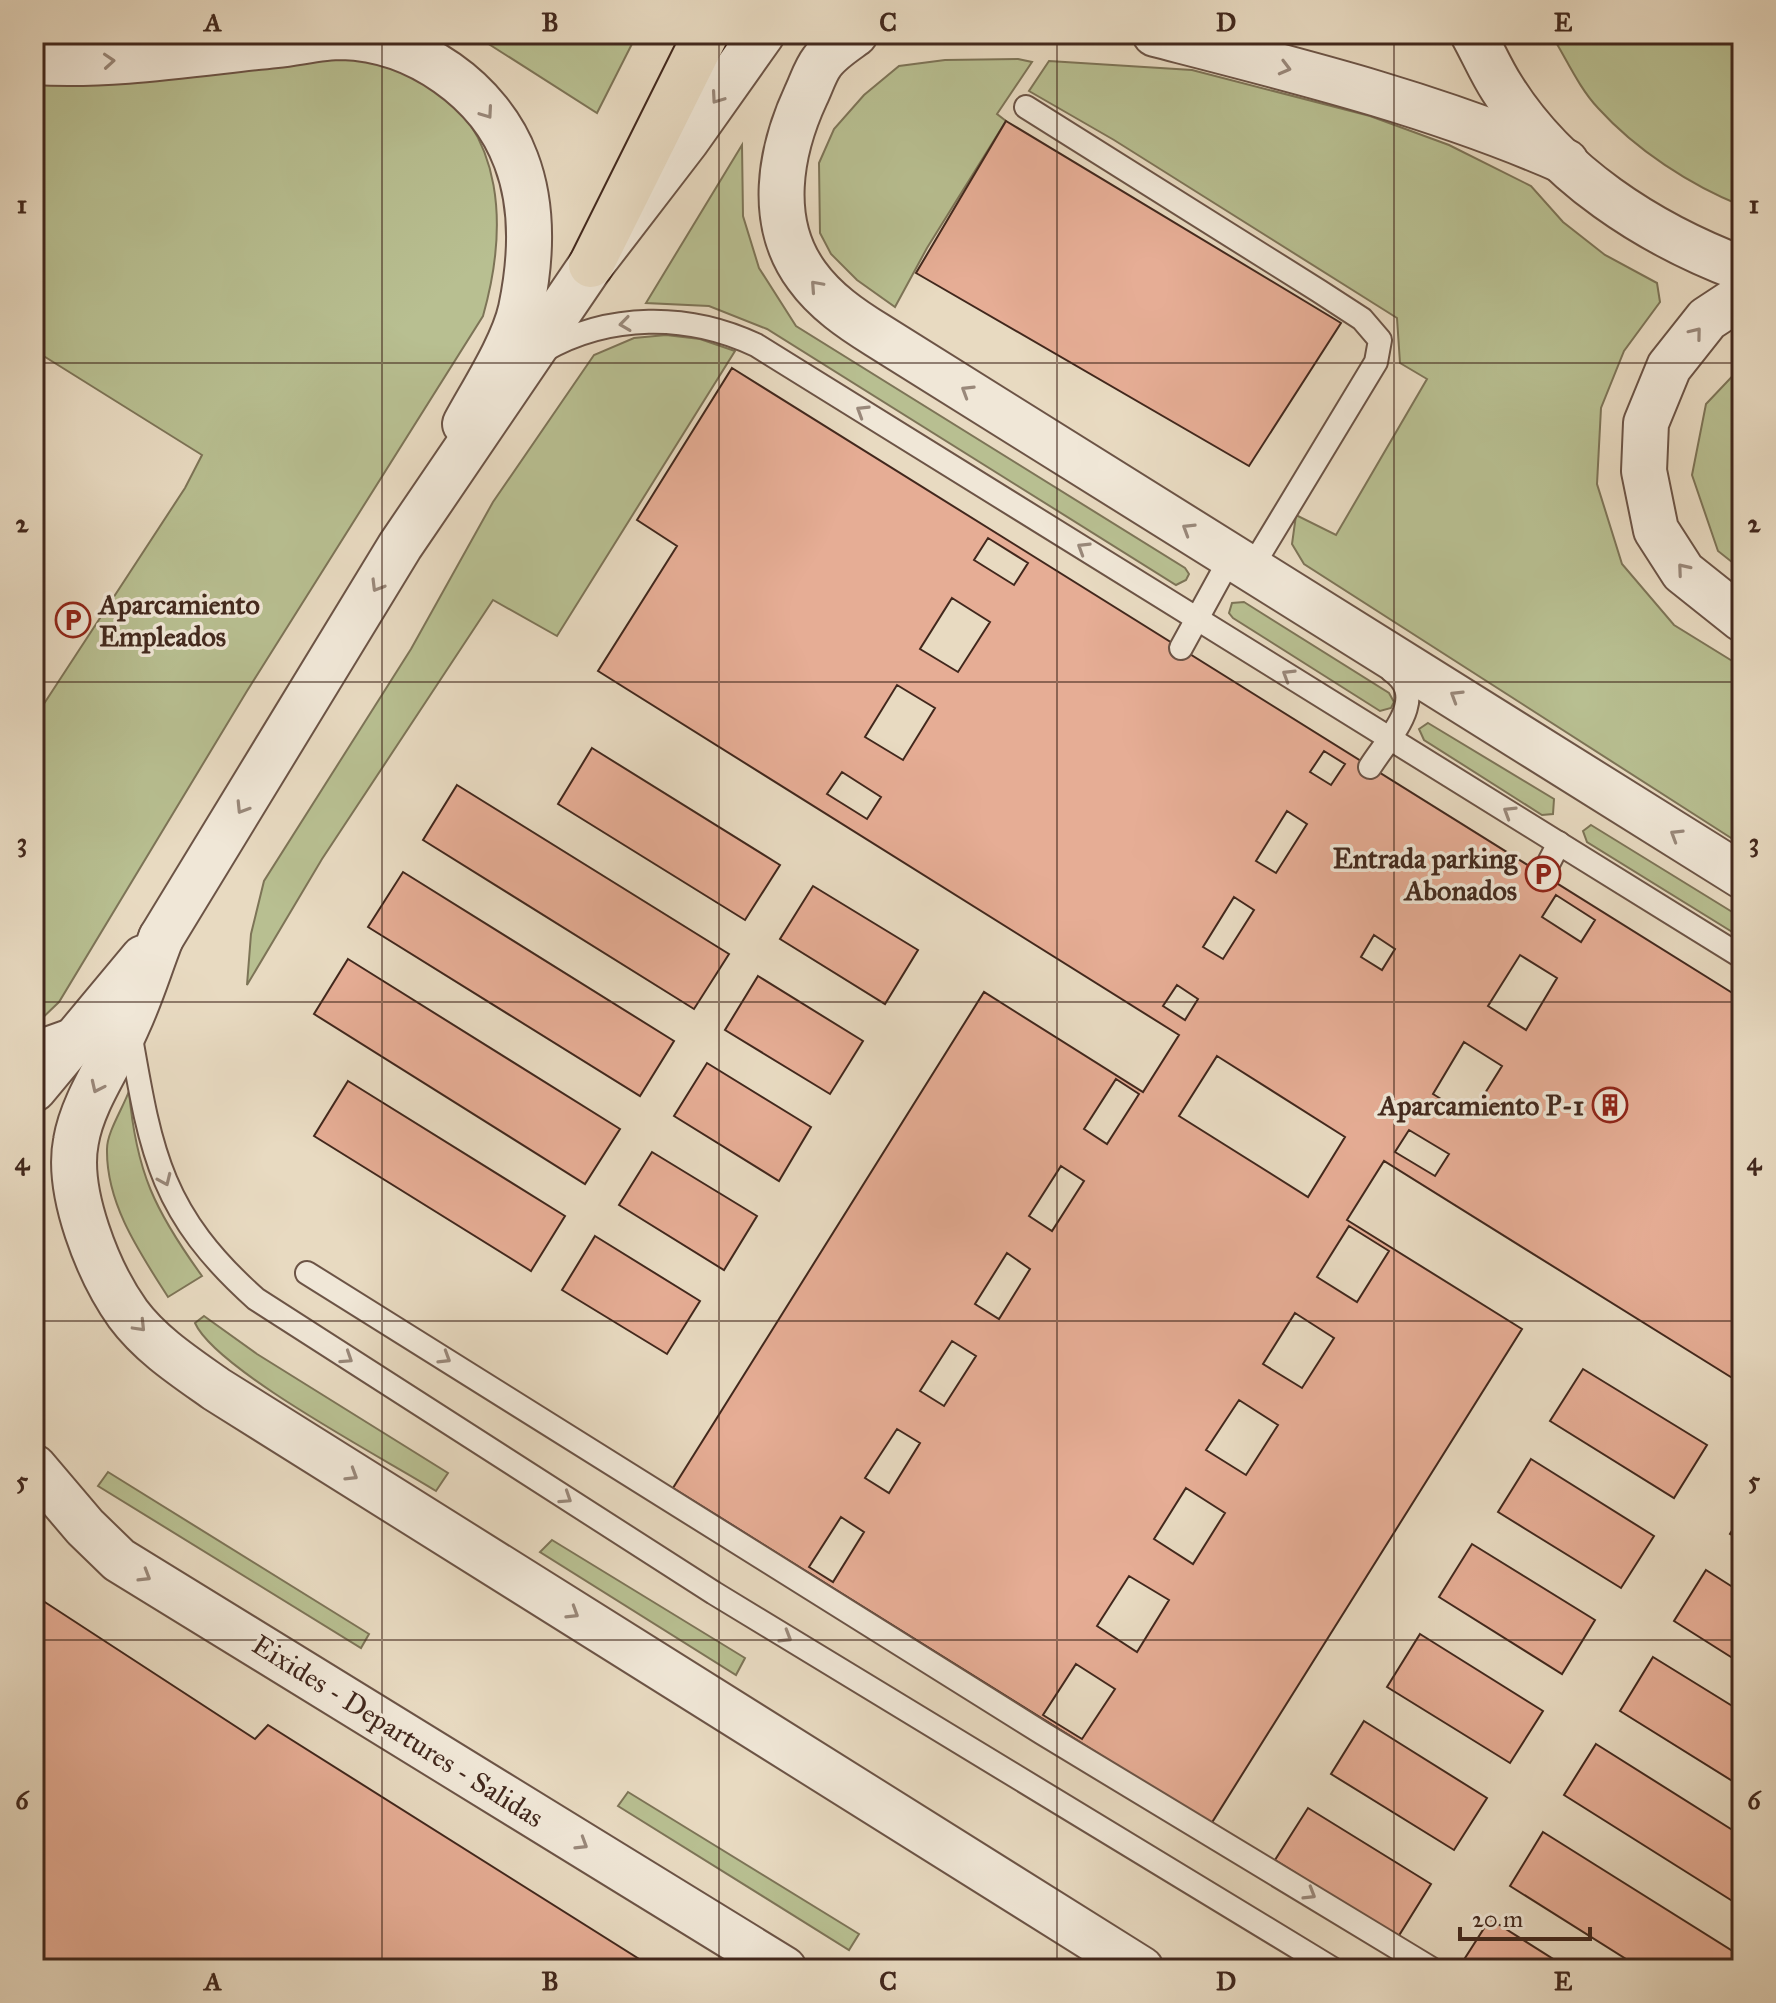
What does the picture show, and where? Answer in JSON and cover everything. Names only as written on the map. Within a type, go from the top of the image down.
[{"type":"highway","points":[[591,265],[706,34]]},
{"type":"street","points":[[183,53],[223,34]]},
{"type":"street","points":[[34,1089],[84,1025],[161,938],[400,546],[591,265],[687,140],[762,34]]},
{"type":"street","points":[[855,34],[822,61],[787,144],[780,184],[784,221],[805,274],[847,316],[1742,876]]},
{"type":"street","points":[[1155,34],[1369,89],[1500,133],[1566,162]]},
{"type":"street","points":[[1473,34],[1503,89],[1566,162],[1600,193],[1655,231],[1742,269]]},
{"type":"street","points":[[34,62],[72,63],[342,37],[423,50],[484,106],[516,159],[527,206],[530,253],[520,313],[400,546]]},
{"type":"street","points":[[1742,296],[1707,319],[1669,367],[1646,423],[1644,471],[1656,530],[1683,572],[1742,619]]},
{"type":"street","points":[[161,938],[129,1023],[94,1092],[76,1139],[73,1166],[79,1205],[109,1279],[128,1314],[167,1353],[216,1389],[1141,1969]]},
{"type":"street","name":"Eixides - Departures - Salidas","points":[[34,1467],[85,1527],[119,1560],[784,1969]]},
{"type":"lane","points":[[1026,107],[1362,319],[1380,340],[1376,362],[1242,561],[1197,619],[1181,648]]},
{"type":"lane","points":[[525,361],[576,335],[607,327],[671,322],[703,324],[730,333],[769,353],[1742,957]]},
{"type":"lane","points":[[1297,595],[1404,680],[1411,697],[1406,712],[1370,767]]},
{"type":"lane","points":[[1543,874],[1559,843]]},
{"type":"lane","points":[[129,1023],[146,1123],[163,1181],[196,1238],[256,1299],[714,1593],[1333,1969]]},
{"type":"lane","points":[[34,1043],[84,1025]]},
{"type":"lane","points":[[307,1273],[1029,1725],[1432,1969]]},
{"type":"green space","points":[[473,34],[637,34],[597,113]]},
{"type":"green space","points":[[1551,34],[1742,34],[1742,206],[1684,177],[1629,138],[1591,100]]},
{"type":"green space","points":[[336,55],[379,56],[396,61],[451,101],[471,126],[485,154],[494,185],[497,217],[496,250],[483,316],[247,691],[59,1002],[34,1026],[34,719],[185,488],[202,455],[34,350],[34,83]]},
{"type":"green space","points":[[1018,59],[1032,62],[997,114],[1006,121],[927,248],[895,307],[857,280],[831,254],[820,233],[819,163],[834,129],[864,95],[899,66],[945,60]]},
{"type":"green space","points":[[1049,61],[1192,70],[1370,116],[1449,145],[1531,186],[1563,222],[1605,255],[1657,283],[1660,302],[1624,351],[1601,408],[1597,484],[1622,564],[1674,625],[1742,667],[1742,845],[1304,564],[1292,544],[1296,515],[1336,535],[1427,379],[1400,363],[1397,318],[1114,140],[1029,91]]},
{"type":"green space","points":[[742,145],[743,216],[759,268],[796,326],[1185,568],[1189,574],[1186,580],[1176,585],[767,329],[709,306],[646,303]]},
{"type":"green space","points":[[666,335],[700,339],[735,351],[557,636],[493,600],[322,859],[247,985],[251,934],[264,881],[411,649],[493,502],[594,355],[634,338]]},
{"type":"green space","points":[[1742,366],[1742,570],[1718,551],[1692,475],[1706,404]]},
{"type":"green space","points":[[1244,602],[1389,693],[1394,702],[1391,708],[1380,711],[1233,618],[1229,613],[1232,603]]},
{"type":"green space","points":[[1428,723],[1554,799],[1553,814],[1542,815],[1424,740],[1419,729]]},
{"type":"green space","points":[[1591,825],[1742,918],[1742,938],[1587,842],[1583,831]]},
{"type":"green space","points":[[129,1091],[137,1145],[150,1190],[202,1276],[168,1297],[118,1208],[108,1169],[110,1135]]},
{"type":"green space","points":[[204,1316],[257,1354],[448,1473],[436,1491],[304,1413],[234,1365],[209,1342],[195,1323]]},
{"type":"green space","points":[[108,1472],[369,1634],[361,1648],[98,1486]]},
{"type":"green space","points":[[552,1540],[745,1658],[736,1675],[540,1552]]},
{"type":"green space","points":[[628,1792],[859,1934],[849,1950],[618,1806]]},
{"type":"building","points":[[1006,121],[1341,323],[1249,466],[916,273]]},
{"type":"building","name":"Aparcamiento P-1","points":[[732,368],[1742,999],[1742,1384],[1384,1161],[1347,1220],[1522,1329],[1211,1824],[673,1488],[984,992],[1143,1092],[1179,1035],[598,671],[677,546],[637,520]],"holes":[[[988,538],[1028,563],[1014,585],[974,560]],[[952,598],[990,622],[958,672],[920,649]],[[897,685],[935,708],[903,760],[865,737]],[[1324,751],[1345,764],[1331,785],[1310,772]],[[842,772],[881,797],[867,819],[827,794]],[[1287,811],[1307,824],[1276,873],[1256,861]],[[1556,895],[1595,920],[1581,942],[1542,917]],[[1234,897],[1254,910],[1223,959],[1203,947]],[[1374,935],[1395,949],[1382,970],[1361,957]],[[1520,955],[1557,978],[1526,1030],[1488,1006]],[[1177,985],[1198,999],[1185,1020],[1163,1006]],[[1464,1042],[1502,1066],[1470,1117],[1433,1094]],[[1217,1056],[1345,1137],[1308,1197],[1179,1116]],[[1116,1079],[1139,1094],[1107,1144],[1084,1129]],[[1409,1130],[1449,1154],[1435,1176],[1395,1152]],[[1061,1166],[1084,1181],[1052,1231],[1029,1216]],[[1349,1226],[1389,1251],[1357,1302],[1317,1277]],[[1007,1253],[1030,1269],[999,1319],[975,1304]],[[1295,1313],[1334,1338],[1302,1388],[1263,1364]],[[952,1341],[976,1356],[944,1406],[920,1391]],[[1239,1400],[1278,1425],[1246,1475],[1206,1450]],[[897,1429],[920,1443],[889,1493],[865,1478]],[[1186,1488],[1225,1513],[1193,1564],[1154,1539]],[[841,1517],[864,1532],[833,1582],[809,1567]],[[1129,1576],[1169,1600],[1137,1652],[1097,1626]],[[1076,1664],[1115,1689],[1082,1739],[1043,1715]]]},
{"type":"building","points":[[592,748],[780,865],[745,920],[558,804]]},
{"type":"building","points":[[457,785],[729,954],[694,1009],[423,840]]},
{"type":"building","points":[[403,872],[674,1041],[640,1096],[368,927]]},
{"type":"building","points":[[813,886],[918,950],[885,1004],[780,939]]},
{"type":"building","points":[[348,959],[620,1129],[585,1184],[314,1014]]},
{"type":"building","points":[[758,976],[863,1041],[830,1094],[725,1030]]},
{"type":"building","points":[[707,1063],[811,1127],[779,1181],[674,1116]]},
{"type":"building","points":[[348,1081],[565,1216],[531,1271],[314,1136]]},
{"type":"building","points":[[652,1152],[757,1216],[724,1270],[619,1205]]},
{"type":"building","points":[[595,1236],[700,1301],[667,1354],[562,1290]]},
{"type":"building","points":[[1583,1369],[1707,1445],[1674,1498],[1550,1421]]},
{"type":"building","points":[[1531,1459],[1654,1536],[1621,1588],[1498,1512]]},
{"type":"building","points":[[1742,1514],[1742,1541],[1730,1534]]},
{"type":"building","points":[[1472,1544],[1595,1620],[1562,1674],[1439,1597]]},
{"type":"building","points":[[1706,1570],[1742,1593],[1742,1664],[1674,1621]]},
{"type":"building","points":[[34,1595],[255,1739],[268,1725],[655,1969],[34,1969]]},
{"type":"building","points":[[1420,1634],[1543,1711],[1510,1763],[1387,1687]]},
{"type":"building","points":[[1653,1657],[1742,1712],[1742,1787],[1620,1711]]},
{"type":"building","points":[[1364,1721],[1487,1798],[1454,1850],[1331,1774]]},
{"type":"building","points":[[1596,1744],[1742,1836],[1742,1907],[1564,1795]]},
{"type":"building","points":[[1308,1808],[1431,1884],[1398,1937],[1275,1860]]},
{"type":"building","points":[[1543,1832],[1742,1957],[1738,1969],[1642,1969],[1510,1886]]},
{"type":"building","points":[[1490,1919],[1569,1969],[1458,1969]]},
{"type":"place","name":"Aparcamiento Empleados","points":[[73,620]]},
{"type":"place","name":"Entrada parking Abonados","points":[[1543,874]]},
{"type":"place","name":"Aparcamiento P-1","points":[[1610,1105]]}]
